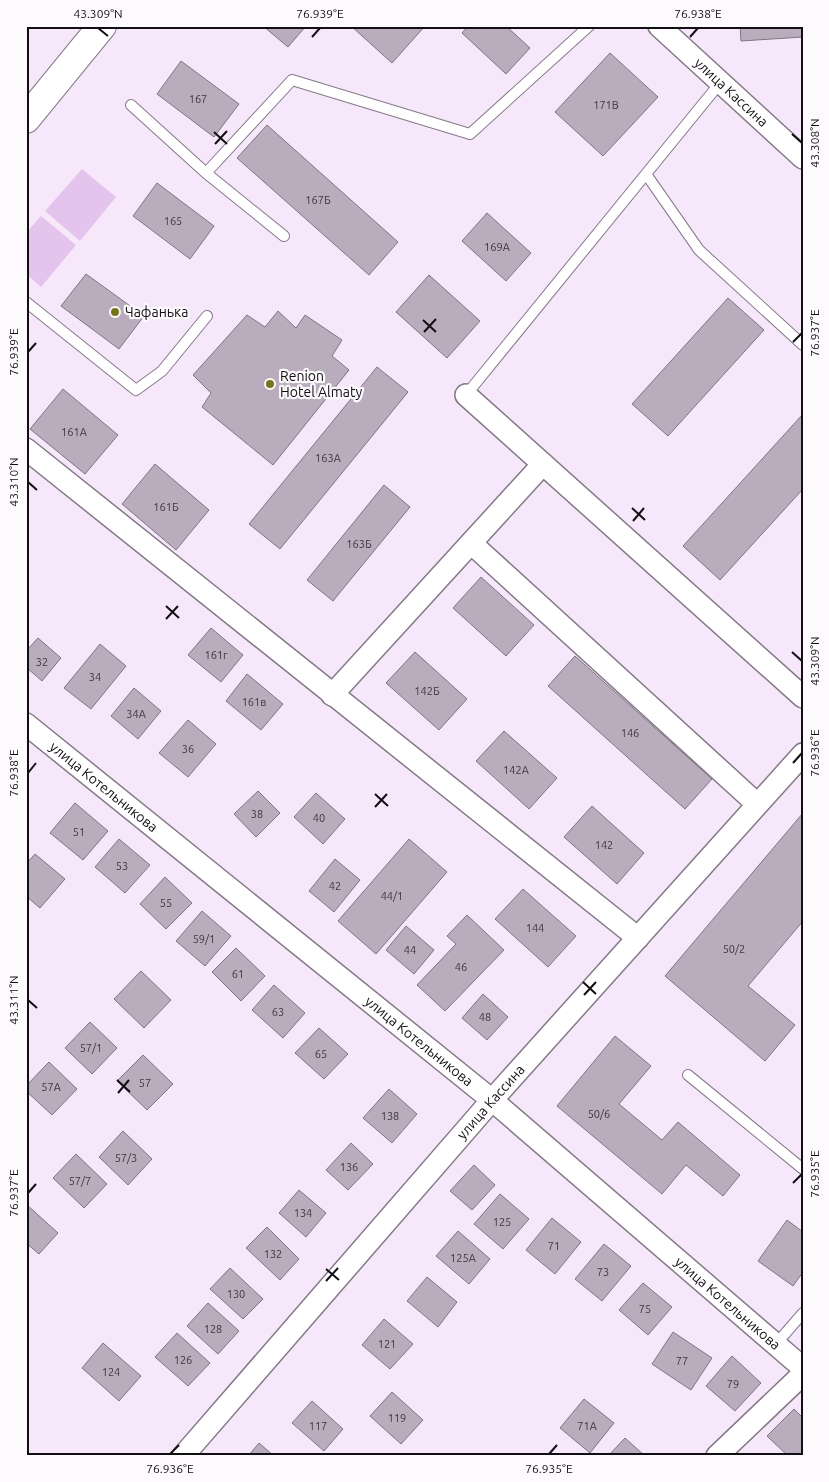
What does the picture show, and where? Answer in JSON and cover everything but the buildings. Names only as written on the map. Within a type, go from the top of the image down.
[{"type":"main road","points":[[26,119],[102,26]]},
{"type":"street","name":"улица Кассина","points":[[659,26],[803,158]]},
{"type":"street","points":[[466,395],[803,697]]},
{"type":"street","points":[[26,449],[638,938]]},
{"type":"street","points":[[332,695],[543,464]]},
{"type":"street","points":[[471,543],[757,804]]},
{"type":"street","name":"улица Котельникова","points":[[26,724],[492,1100],[803,1368]]},
{"type":"street","name":"улица Кассина","points":[[184,1456],[492,1100],[803,754]]},
{"type":"street","points":[[716,1456],[803,1374]]},
{"type":"lane","points":[[206,174],[292,80],[470,134],[589,26]]},
{"type":"lane","points":[[466,395],[720,82]]},
{"type":"lane","points":[[130,105],[206,174],[284,236]]},
{"type":"lane","points":[[646,174],[699,250],[803,345]]},
{"type":"lane","points":[[26,302],[136,390],[162,371],[206,316]]},
{"type":"lane","points":[[688,1075],[803,1169]]},
{"type":"lane","points":[[776,1344],[803,1313]]},
{"type":"shaded area","points":[[82,169],[116,197],[80,241],[45,211]]},
{"type":"shaded area","points":[[41,216],[76,245],[41,287],[26,274],[26,233]]},
{"type":"place","name":"Чафанька","points":[[115,312]]},
{"type":"place","name":"Renion Hotel Almaty","points":[[270,384]]}]
